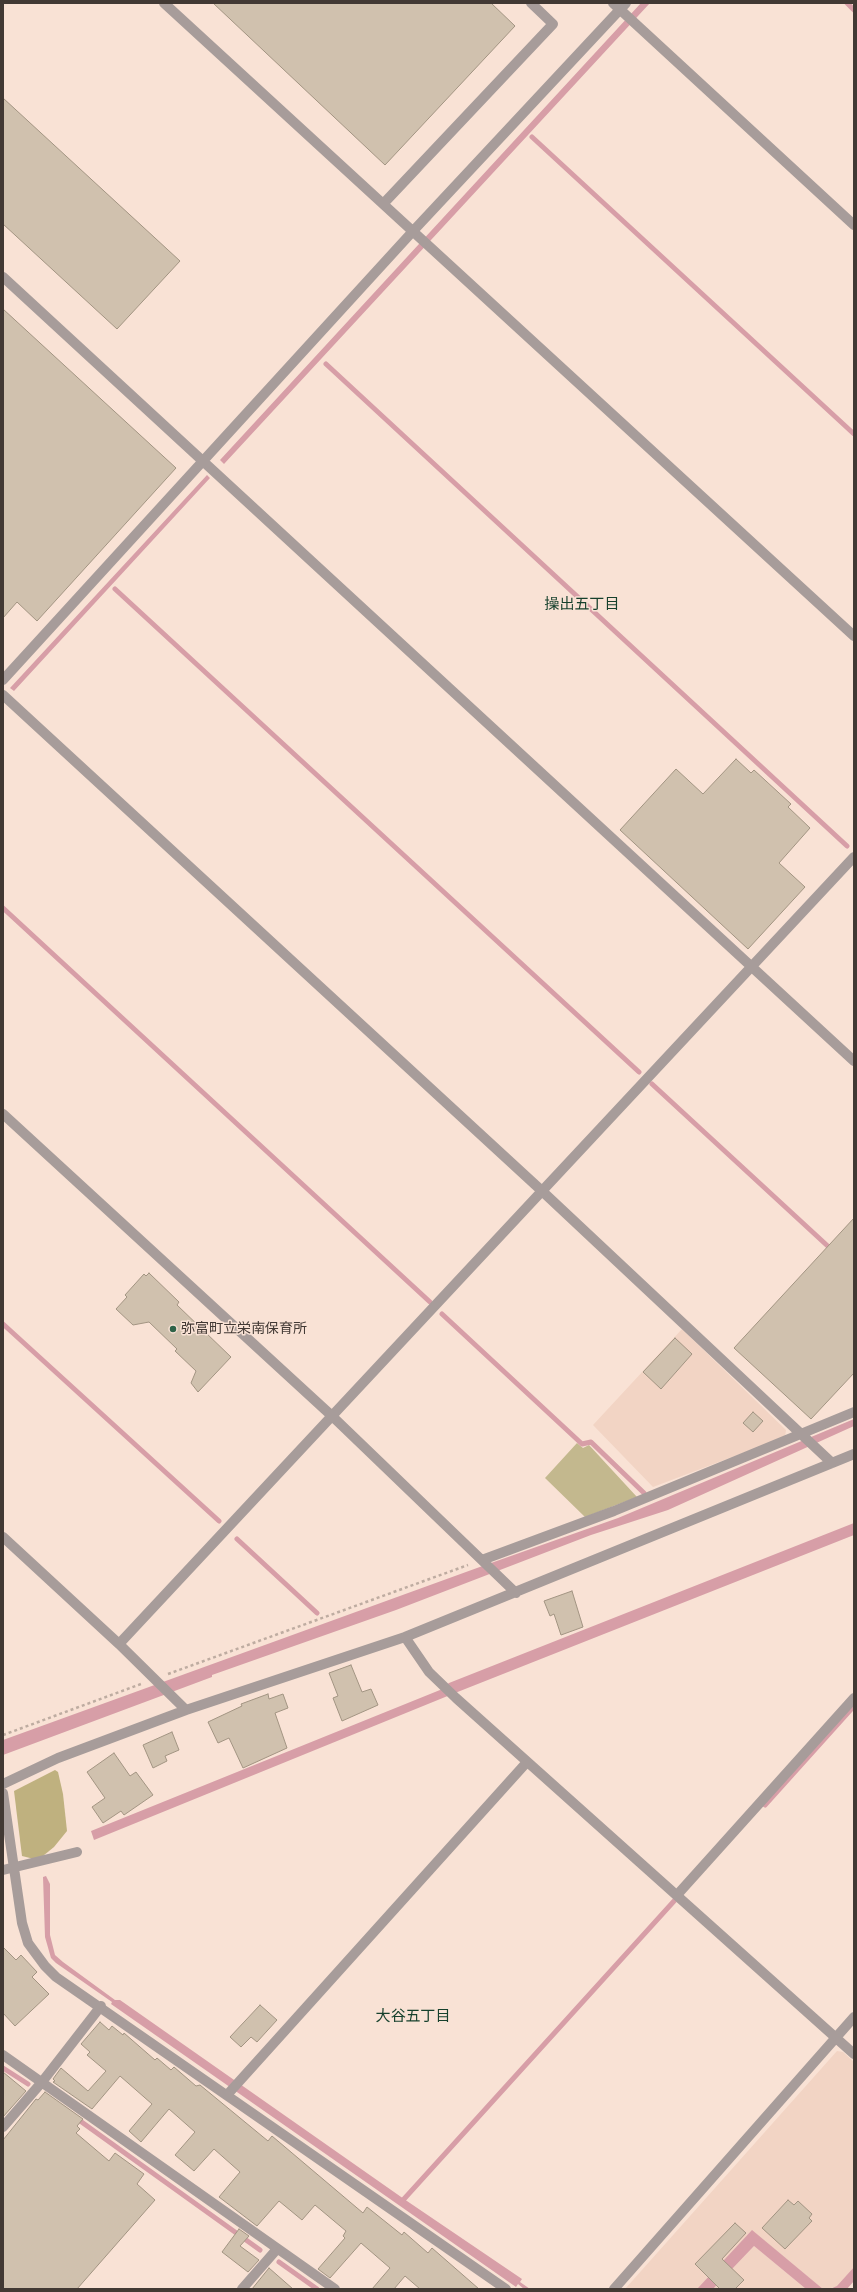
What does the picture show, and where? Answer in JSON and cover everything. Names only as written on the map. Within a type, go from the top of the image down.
[{"type":"street","points":[[164,3],[414,230],[854,636]]},
{"type":"street","points":[[384,203],[553,24],[531,3]]},
{"type":"street","points":[[3,680],[414,230],[622,8],[638,27],[854,225]]},
{"type":"street","points":[[3,277],[854,1061]]},
{"type":"street","points":[[3,695],[542,1191],[832,1463]]},
{"type":"street","points":[[119,1644],[854,857]]},
{"type":"street","points":[[3,1114],[332,1416],[516,1593]]},
{"type":"street","points":[[482,1560],[614,1511],[854,1412]]},
{"type":"street","points":[[3,1784],[58,1758],[186,1710],[405,1637],[854,1454]]},
{"type":"street","points":[[3,1537],[119,1644],[186,1710]]},
{"type":"street","points":[[405,1637],[429,1672],[442,1685],[854,2054]]},
{"type":"street","points":[[677,1894],[854,1698]]},
{"type":"street","points":[[228,2095],[527,1762]]},
{"type":"street","points":[[3,1793],[22,1923],[28,1943],[35,1955],[56,1977],[101,2006],[506,2289]]},
{"type":"street","points":[[3,1870],[76,1852]]},
{"type":"street","points":[[3,2127],[42,2082],[101,2006]]},
{"type":"street","points":[[614,2289],[854,2017]]},
{"type":"street","points":[[3,2055],[334,2289]]},
{"type":"street","points":[[242,2289],[277,2249]]},
{"type":"path","points":[[3,1735],[482,1560]]},
{"type":"shaded area","points":[[641,3],[650,3],[224,464],[220,460]]},
{"type":"shaded area","points":[[207,475],[210,478],[14,691],[10,688]]},
{"type":"shaded area","points":[[682,1329],[786,1430],[785,1437],[653,1487],[593,1425]]},
{"type":"shaded area","points":[[854,1419],[854,1426],[668,1510],[591,1535],[396,1610],[212,1675],[212,1677],[3,1755],[3,1740],[618,1518]]},
{"type":"shaded area","points":[[577,1443],[583,1448],[589,1445],[637,1497],[585,1517],[545,1478]]},
{"type":"shaded area","points":[[854,1523],[854,1535],[455,1693],[94,1840],[91,1831],[440,1690],[449,1683]]},
{"type":"shaded area","points":[[55,1770],[58,1772],[63,1794],[67,1831],[54,1847],[38,1860],[22,1856],[14,1791]]},
{"type":"shaded area","points":[[46,1876],[50,1884],[50,1935],[55,1955],[63,1962],[115,2000],[120,2000],[404,2199],[522,2279],[520,2282],[530,2289],[524,2289],[518,2284],[516,2287],[111,2004],[112,2002],[56,1963],[51,1958],[45,1937],[43,1877]]},
{"type":"shaded area","points":[[837,2051],[843,2052],[854,2062],[854,2267],[837,2287],[823,2289],[752,2231],[697,2289],[625,2289]]},
{"type":"shaded area","points":[[752,2230],[823,2289],[806,2289],[754,2246],[713,2289],[697,2289]]},
{"type":"shaded area","points":[[754,2246],[806,2289],[713,2289]]},
{"type":"shaded area","points":[[854,2267],[854,2281],[847,2289],[830,2289],[837,2286]]},
{"type":"building","points":[[213,3],[491,3],[515,26],[385,165]]},
{"type":"building","points":[[3,98],[180,261],[117,329],[3,224]]},
{"type":"building","points":[[3,309],[176,468],[37,621],[17,602],[3,618]]},
{"type":"building","points":[[736,759],[751,773],[754,770],[791,804],[788,807],[810,828],[779,863],[805,887],[748,949],[620,830],[676,769],[703,794]]},
{"type":"building","points":[[854,1218],[854,1373],[811,1419],[734,1348]]},
{"type":"building","points":[[149,1273],[179,1302],[177,1305],[231,1357],[198,1392],[191,1383],[196,1371],[175,1351],[177,1349],[149,1322],[133,1325],[116,1309],[127,1297],[125,1295],[144,1274],[146,1276]]},
{"type":"building","points":[[675,1338],[692,1354],[661,1389],[643,1372]]},
{"type":"building","points":[[753,1412],[763,1421],[753,1432],[743,1423]]},
{"type":"building","points":[[572,1591],[583,1627],[561,1635],[554,1614],[550,1616],[544,1601]]},
{"type":"building","points":[[351,1665],[362,1692],[371,1689],[378,1705],[342,1721],[333,1698],[338,1696],[329,1673]]},
{"type":"building","points":[[268,1694],[269,1699],[283,1694],[288,1708],[275,1713],[287,1748],[243,1768],[229,1738],[218,1743],[208,1722],[242,1706],[241,1704]]},
{"type":"building","points":[[172,1732],[179,1750],[165,1756],[167,1761],[153,1768],[143,1745]]},
{"type":"building","points":[[114,1753],[130,1776],[136,1772],[153,1795],[124,1815],[121,1811],[103,1823],[92,1807],[105,1798],[87,1772]]},
{"type":"building","points":[[3,1947],[16,1960],[21,1955],[37,1972],[32,1977],[49,1994],[15,2026],[3,2013]]},
{"type":"building","points":[[260,2005],[277,2020],[257,2042],[251,2037],[241,2047],[230,2037]]},
{"type":"building","points":[[100,2022],[109,2030],[112,2026],[123,2035],[124,2033],[155,2060],[157,2058],[171,2070],[174,2067],[196,2086],[200,2085],[268,2141],[272,2136],[363,2213],[367,2207],[402,2235],[404,2232],[428,2253],[432,2248],[479,2289],[420,2289],[405,2276],[394,2289],[372,2289],[390,2268],[361,2243],[330,2278],[318,2269],[345,2238],[343,2236],[346,2231],[315,2205],[302,2220],[279,2201],[257,2226],[219,2197],[240,2172],[214,2149],[194,2171],[175,2155],[195,2132],[169,2109],[141,2142],[129,2131],[152,2104],[120,2076],[92,2109],[53,2082],[55,2081],[53,2079],[61,2068],[88,2091],[106,2071],[87,2055],[90,2052],[81,2044]]},
{"type":"building","points":[[3,2072],[26,2091],[3,2117]]},
{"type":"building","points":[[45,2092],[83,2119],[77,2126],[80,2129],[76,2133],[109,2161],[115,2153],[144,2174],[137,2184],[155,2200],[77,2289],[3,2289],[3,2140],[36,2099],[38,2100]]},
{"type":"building","points":[[788,2200],[794,2205],[798,2201],[812,2214],[809,2218],[812,2221],[785,2249],[762,2228]]},
{"type":"building","points":[[735,2223],[746,2233],[722,2259],[744,2280],[735,2289],[720,2289],[695,2264]]},
{"type":"building","points":[[239,2229],[249,2236],[240,2246],[259,2260],[248,2272],[222,2252]]},
{"type":"building","points":[[269,2268],[293,2289],[252,2289]]},
{"type":"waterway","points":[[847,3],[854,10]]},
{"type":"waterway","points":[[532,137],[854,434]]},
{"type":"waterway","points":[[326,364],[847,846]]},
{"type":"waterway","points":[[115,589],[639,1072]]},
{"type":"waterway","points":[[3,908],[430,1302]]},
{"type":"waterway","points":[[652,1084],[832,1250]]},
{"type":"waterway","points":[[442,1314],[582,1444],[591,1442],[644,1493]]},
{"type":"waterway","points":[[3,1324],[219,1521]]},
{"type":"waterway","points":[[237,1539],[317,1613]]},
{"type":"waterway","points":[[765,1805],[854,1706]]},
{"type":"waterway","points":[[404,2199],[675,1900]]},
{"type":"waterway","points":[[3,2068],[28,2084]]},
{"type":"waterway","points":[[76,2118],[260,2250]]},
{"type":"waterway","points":[[279,2262],[317,2289]]},
{"type":"place","name":"弥富町立栄南保育所","points":[[173,1329]]},
{"type":"district","name":"操出五丁目","points":[[582,605]]},
{"type":"district","name":"大谷五丁目","points":[[413,2017]]}]
